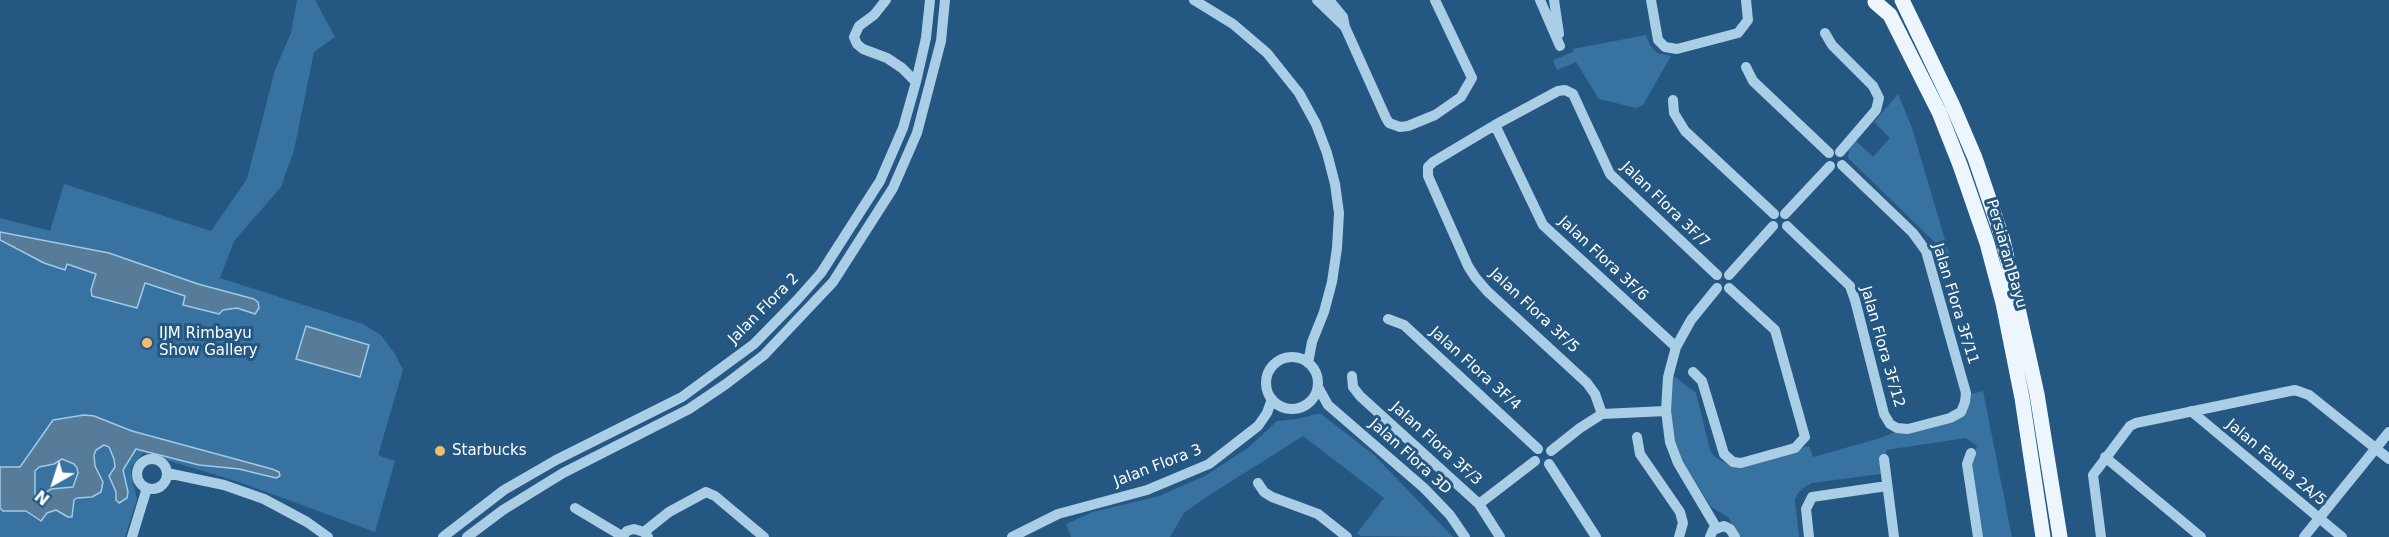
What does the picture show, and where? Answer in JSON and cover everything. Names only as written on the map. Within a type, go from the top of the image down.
[{"type":"main road","name":"Persiaran Bayu","points":[[1902,0],[1952,104],[2003,240],[2037,394],[2060,537]]},
{"type":"main road","name":"Persiaran Bayu","points":[[1874,1],[1890,15],[1939,112],[1988,243],[2020,387],[2043,537]]},
{"type":"street","points":[[886,0],[874,15],[859,26],[854,37],[863,49],[887,58],[902,68],[916,82]]},
{"type":"street","name":"Jalan Flora 2","points":[[443,537],[504,490],[556,460],[682,397],[754,344],[821,273],[880,181],[903,128],[926,38],[930,0]]},
{"type":"street","name":"Jalan Flora 2","points":[[467,537],[503,510],[563,473],[689,409],[717,391],[764,355],[833,282],[893,188],[917,133],[941,41],[945,0]]},
{"type":"street","name":"Jalan Flora 3","points":[[1194,0],[1211,4],[1267,52],[1299,93],[1316,124],[1327,153],[1335,183],[1339,213],[1337,248],[1327,302],[1312,342],[1308,363]]},
{"type":"street","points":[[1317,0],[1346,27]]},
{"type":"street","points":[[1329,0],[1343,17],[1386,118],[1394,125],[1408,126],[1435,115],[1461,97],[1472,78],[1435,0]]},
{"type":"street","points":[[1540,0],[1560,46],[1554,0]]},
{"type":"street","points":[[1651,0],[1658,40],[1665,47],[1677,49],[1738,33],[1744,27],[1748,16],[1746,0]]},
{"type":"street","points":[[1746,67],[1753,81],[1835,153],[1844,157],[1842,165],[1835,168],[1830,166],[1827,159],[1835,153],[1876,110],[1879,98],[1873,86],[1832,45],[1825,33]]},
{"type":"street","name":"Jalan Flora 3F/7","points":[[1495,125],[1561,90],[1573,94],[1610,174],[1717,275]]},
{"type":"street","points":[[1673,100],[1674,113],[1685,131],[1780,214],[1789,219],[1787,226],[1782,229],[1773,226]]},
{"type":"street","name":"Jalan Flora 3F/6","points":[[1495,125],[1543,225],[1676,347]]},
{"type":"street","name":"Jalan Flora 3F/5","points":[[1495,125],[1434,162],[1428,167],[1428,176],[1453,235],[1475,277],[1487,291],[1587,383],[1595,394],[1602,414]]},
{"type":"street","name":"Jalan Flora 3F/11","points":[[1842,165],[1913,233],[1926,251],[1966,397],[1961,412],[1929,424]]},
{"type":"street","points":[[1773,226],[1771,220],[1830,166]]},
{"type":"street","points":[[1729,275],[1773,226]]},
{"type":"street","name":"Jalan Flora 3F/12","points":[[1787,226],[1850,286],[1886,418],[1893,427],[1901,429],[1929,424]]},
{"type":"street","points":[[1723,273],[1729,275],[1732,282],[1729,288],[1723,290],[1717,288],[1714,281],[1717,275],[1723,273]]},
{"type":"street","points":[[1717,288],[1691,320],[1676,347],[1668,376],[1666,411],[1670,442],[1678,464],[1713,532],[1727,527],[1735,537]]},
{"type":"street","points":[[1693,372],[1702,381],[1724,454],[1733,462],[1741,463],[1795,448],[1805,437],[1775,330],[1729,288]]},
{"type":"street","name":"Jalan Flora 3F/4","points":[[1388,319],[1404,325],[1538,450]]},
{"type":"street","name":"Jalan Flora 3","points":[[1012,537],[1058,514],[1147,490],[1209,464],[1258,426],[1267,413],[1272,399],[1267,384],[1272,368],[1284,359],[1293,358],[1312,342]]},
{"type":"street","points":[[1293,358],[1308,363],[1318,378],[1318,387],[1310,402]]},
{"type":"street","name":"Jalan Flora 3F/3","points":[[1352,376],[1353,387],[1360,396],[1479,504],[1500,537]]},
{"type":"street","name":"Jalan Flora 3D","points":[[1318,387],[1328,405],[1424,488],[1450,515],[1465,537]]},
{"type":"street","points":[[2101,537],[2093,475],[2130,426],[2295,390],[2309,395],[2389,459]]},
{"type":"street","points":[[1272,399],[1285,408]]},
{"type":"street","points":[[1267,413],[1285,408],[1294,409],[1310,402],[1328,405]]},
{"type":"street","points":[[1551,451],[1602,414],[1666,411]]},
{"type":"street","name":"Jalan Fauna 2A/5","points":[[2191,411],[2342,537]]},
{"type":"street","points":[[2304,537],[2389,432]]},
{"type":"street","points":[[1637,437],[1640,454],[1680,512],[1683,524],[1679,537]]},
{"type":"street","points":[[1535,461],[1538,450],[1544,448],[1551,451]]},
{"type":"street","points":[[1550,464],[1553,460],[1551,451]]},
{"type":"street","points":[[1971,453],[1967,464],[1978,537]]},
{"type":"street","points":[[2106,457],[2201,537]]},
{"type":"street","points":[[155,459],[164,464],[167,473],[165,483],[157,488],[147,488],[139,482],[137,477],[141,463],[155,459]]},
{"type":"street","points":[[1884,459],[1894,537]]},
{"type":"street","points":[[1479,504],[1535,461]]},
{"type":"street","points":[[1535,461],[1540,465],[1550,464]]},
{"type":"street","points":[[1550,464],[1596,537]]},
{"type":"street","points":[[167,473],[224,485],[264,499],[307,522],[328,537]]},
{"type":"street","points":[[1258,483],[1264,492],[1272,497],[1318,514],[1347,537]]},
{"type":"street","points":[[1809,537],[1806,509],[1812,497],[1887,486]]},
{"type":"street","points":[[132,537],[147,488]]},
{"type":"street","points":[[575,508],[622,537],[630,530],[638,529],[646,534],[651,525],[706,492],[715,496],[764,537]]},
{"type":"shaded area","points":[[297,0],[315,0],[335,37],[314,52],[294,150],[281,187],[234,241],[220,278],[363,324],[381,335],[395,354],[403,370],[378,455],[395,461],[375,532],[239,482],[143,453],[131,467],[137,499],[125,537],[0,537],[0,218],[50,231],[64,184],[211,231],[247,179],[275,70],[291,33]]},
{"type":"shaded area","points":[[1646,35],[1650,45],[1657,53],[1671,56],[1643,105],[1636,108],[1599,99],[1576,62],[1557,70],[1553,60],[1573,52],[1573,49]]},
{"type":"shaded area","points":[[1898,94],[1912,128],[1950,257],[1848,158],[1849,150],[1856,141],[1873,157],[1890,138],[1874,122]]},
{"type":"shaded area","points":[[0,232],[109,253],[198,284],[254,299],[258,302],[259,308],[255,314],[237,308],[223,310],[219,314],[183,305],[185,296],[145,283],[137,308],[92,296],[91,290],[96,274],[67,264],[65,270],[44,263],[0,240]]},
{"type":"shaded area","points":[[306,326],[369,345],[360,377],[296,359]]},
{"type":"shaded area","points":[[1670,373],[1696,393],[1710,450],[1714,456],[1730,466],[1740,466],[1809,446],[1813,457],[1877,439],[1909,427],[1955,416],[1966,395],[1983,391],[2012,537],[1982,537],[1971,464],[1977,446],[1966,438],[1886,450],[1888,473],[1812,483],[1803,488],[1795,500],[1799,537],[1739,537],[1728,517],[1711,507],[1682,460],[1671,430]]},
{"type":"shaded area","points":[[1321,414],[1374,455],[1453,537],[1361,536],[1357,533],[1384,498],[1303,436],[1184,513],[1170,537],[1071,537],[1066,524],[1093,512],[1159,496],[1205,476],[1249,447],[1277,421]]},
{"type":"shaded area","points":[[84,415],[94,416],[132,431],[272,469],[279,472],[280,476],[276,478],[239,469],[199,465],[136,449],[123,470],[128,492],[127,498],[119,503],[109,476],[115,467],[114,459],[109,447],[104,445],[96,450],[94,455],[95,466],[103,482],[101,492],[92,497],[74,500],[72,517],[56,510],[47,513],[41,521],[26,511],[3,511],[0,508],[0,467],[20,467],[53,420]],"holes":[[[62,459],[74,464],[78,473],[73,487],[51,489],[40,496],[35,495],[35,471],[39,467],[54,464]]]},
{"type":"place","name":"IJM Rimbayu Show Gallery","points":[[147,343]]},
{"type":"place","name":"Starbucks","points":[[440,451]]}]
